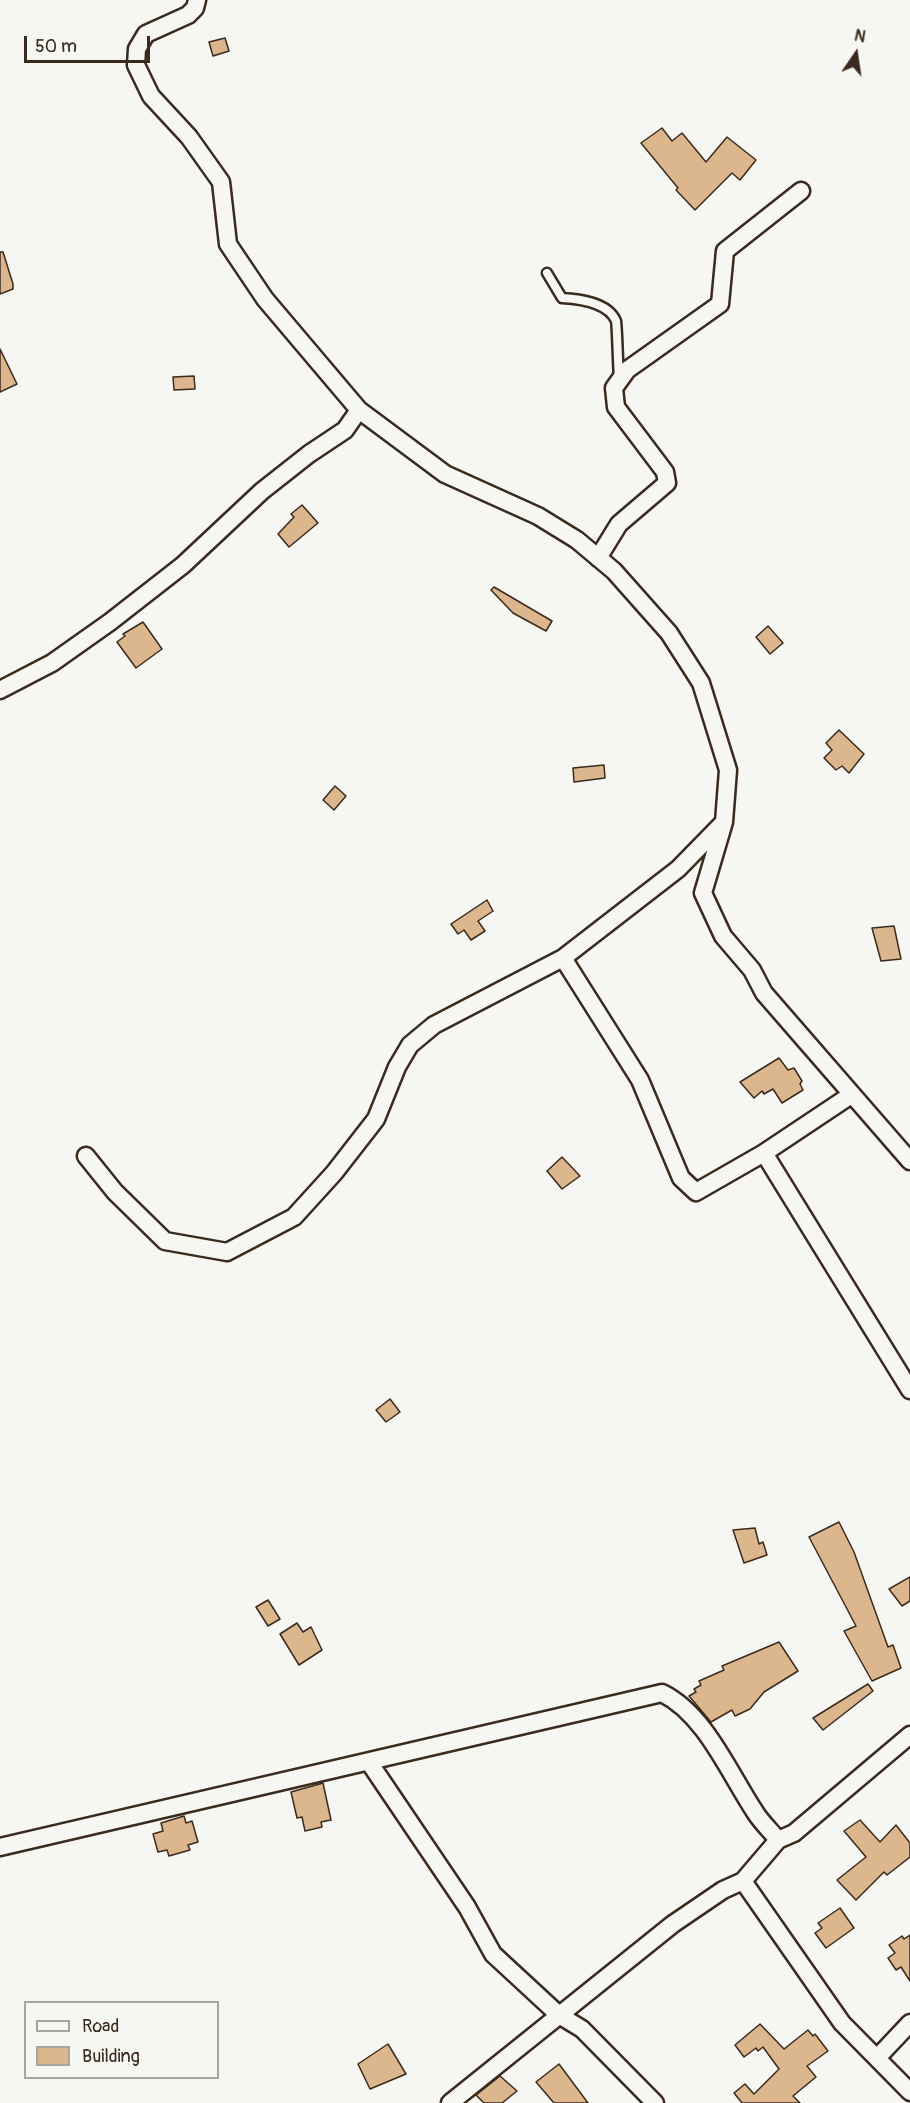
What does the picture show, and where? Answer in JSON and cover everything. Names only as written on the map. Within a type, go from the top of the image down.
[{"type":"street","points":[[196,0],[195,8],[188,15],[146,34],[137,50],[136,65],[151,96],[189,137],[221,182],[228,244],[265,298],[358,410],[445,474],[538,516],[577,540],[614,571],[669,633],[700,683],[728,770],[724,822],[703,893],[723,936],[753,970],[764,993],[910,1161]]},
{"type":"street","points":[[598,558],[619,524],[667,483],[665,472],[616,407],[614,388],[627,370],[720,304],[725,251],[801,191]]},
{"type":"street","points":[[0,690],[52,663],[110,622],[183,565],[262,491],[309,454],[345,430],[358,410]]},
{"type":"street","points":[[86,1156],[115,1192],[165,1241],[227,1252],[294,1217],[334,1173],[376,1119],[397,1067],[410,1045],[434,1025],[563,958],[678,869],[724,822]]},
{"type":"street","points":[[563,958],[640,1080],[681,1178],[696,1192],[764,1153],[851,1095]]},
{"type":"street","points":[[764,1153],[910,1390]]},
{"type":"street","points":[[0,1847],[26,1839],[662,1693],[680,1702],[721,1756],[756,1814],[778,1840]]},
{"type":"street","points":[[450,2103],[673,1924],[723,1890],[743,1881],[778,1840],[794,1833],[910,1735]]},
{"type":"street","points":[[369,1762],[467,1907],[493,1954],[559,2015],[582,2029],[655,2103]]},
{"type":"street","points":[[743,1881],[842,2023],[910,2092]]},
{"type":"street","points":[[877,2058],[910,2023]]},
{"type":"lane","points":[[547,273],[562,298],[579,299],[603,307],[616,321],[620,380]]},
{"type":"building","points":[[225,38],[229,51],[213,56],[209,42]]},
{"type":"building","points":[[662,128],[672,141],[682,133],[706,162],[727,137],[756,160],[740,180],[732,173],[695,210],[676,190],[678,188],[641,143]]},
{"type":"building","points":[[0,252],[3,252],[13,289],[0,294]]},
{"type":"building","points":[[0,349],[17,384],[0,392]]},
{"type":"building","points":[[194,376],[195,389],[174,390],[173,377]]},
{"type":"building","points":[[302,505],[318,523],[289,547],[278,534],[294,517],[291,514]]},
{"type":"building","points":[[494,587],[552,621],[546,631],[513,613],[491,590]]},
{"type":"building","points":[[143,622],[162,649],[136,668],[117,642],[125,636],[123,634]]},
{"type":"building","points":[[768,626],[783,643],[770,654],[756,637]]},
{"type":"building","points":[[839,730],[864,754],[849,773],[842,766],[836,770],[824,758],[832,750],[826,743]]},
{"type":"building","points":[[604,765],[605,778],[574,782],[573,768]]},
{"type":"building","points":[[335,786],[346,796],[334,810],[323,800]]},
{"type":"building","points":[[487,900],[493,911],[478,921],[485,931],[471,940],[464,930],[458,934],[451,924]]},
{"type":"building","points":[[894,926],[901,959],[881,961],[872,928]]},
{"type":"building","points":[[779,1058],[788,1070],[794,1068],[802,1081],[800,1084],[803,1090],[782,1103],[773,1089],[764,1094],[762,1091],[754,1098],[740,1082]]},
{"type":"building","points":[[562,1157],[580,1176],[562,1189],[547,1171]]},
{"type":"building","points":[[390,1399],[400,1412],[386,1422],[376,1410]]},
{"type":"building","points":[[839,1522],[854,1552],[888,1647],[893,1645],[901,1668],[872,1681],[844,1631],[856,1626],[809,1537]]},
{"type":"building","points":[[755,1528],[759,1544],[763,1542],[767,1555],[744,1563],[733,1530]]},
{"type":"building","points":[[910,1577],[910,1601],[902,1606],[889,1589]]},
{"type":"building","points":[[268,1600],[280,1619],[268,1626],[256,1607]]},
{"type":"building","points":[[297,1623],[303,1632],[311,1627],[322,1650],[299,1665],[280,1634]]},
{"type":"building","points":[[779,1642],[798,1671],[764,1692],[750,1709],[735,1716],[732,1710],[711,1722],[689,1696],[701,1685],[699,1681],[724,1670],[722,1666]]},
{"type":"building","points":[[868,1684],[873,1691],[823,1730],[813,1718]]},
{"type":"building","points":[[323,1783],[331,1820],[321,1822],[322,1827],[305,1831],[302,1817],[297,1818],[291,1792]]},
{"type":"building","points":[[184,1816],[186,1823],[192,1821],[198,1842],[188,1845],[190,1850],[169,1856],[167,1850],[158,1852],[153,1834],[163,1831],[161,1823]]},
{"type":"building","points":[[860,1820],[880,1842],[896,1825],[910,1843],[910,1857],[887,1875],[884,1872],[856,1900],[837,1880],[866,1857],[844,1831]]},
{"type":"building","points":[[840,1908],[854,1928],[826,1948],[815,1933],[822,1928],[818,1923]]},
{"type":"building","points":[[910,1935],[910,1981],[901,1967],[896,1970],[888,1958],[895,1953],[889,1945],[902,1936],[904,1939]]},
{"type":"building","points":[[760,2024],[784,2049],[808,2030],[813,2036],[815,2034],[828,2051],[807,2066],[816,2077],[793,2096],[800,2103],[742,2103],[734,2093],[745,2084],[754,2094],[779,2069],[763,2047],[758,2051],[756,2048],[744,2057],[735,2045]]},
{"type":"building","points":[[388,2044],[406,2074],[370,2089],[358,2064]]},
{"type":"building","points":[[559,2064],[588,2103],[554,2103],[536,2082]]},
{"type":"building","points":[[500,2076],[517,2091],[502,2103],[484,2103],[476,2095]]}]
